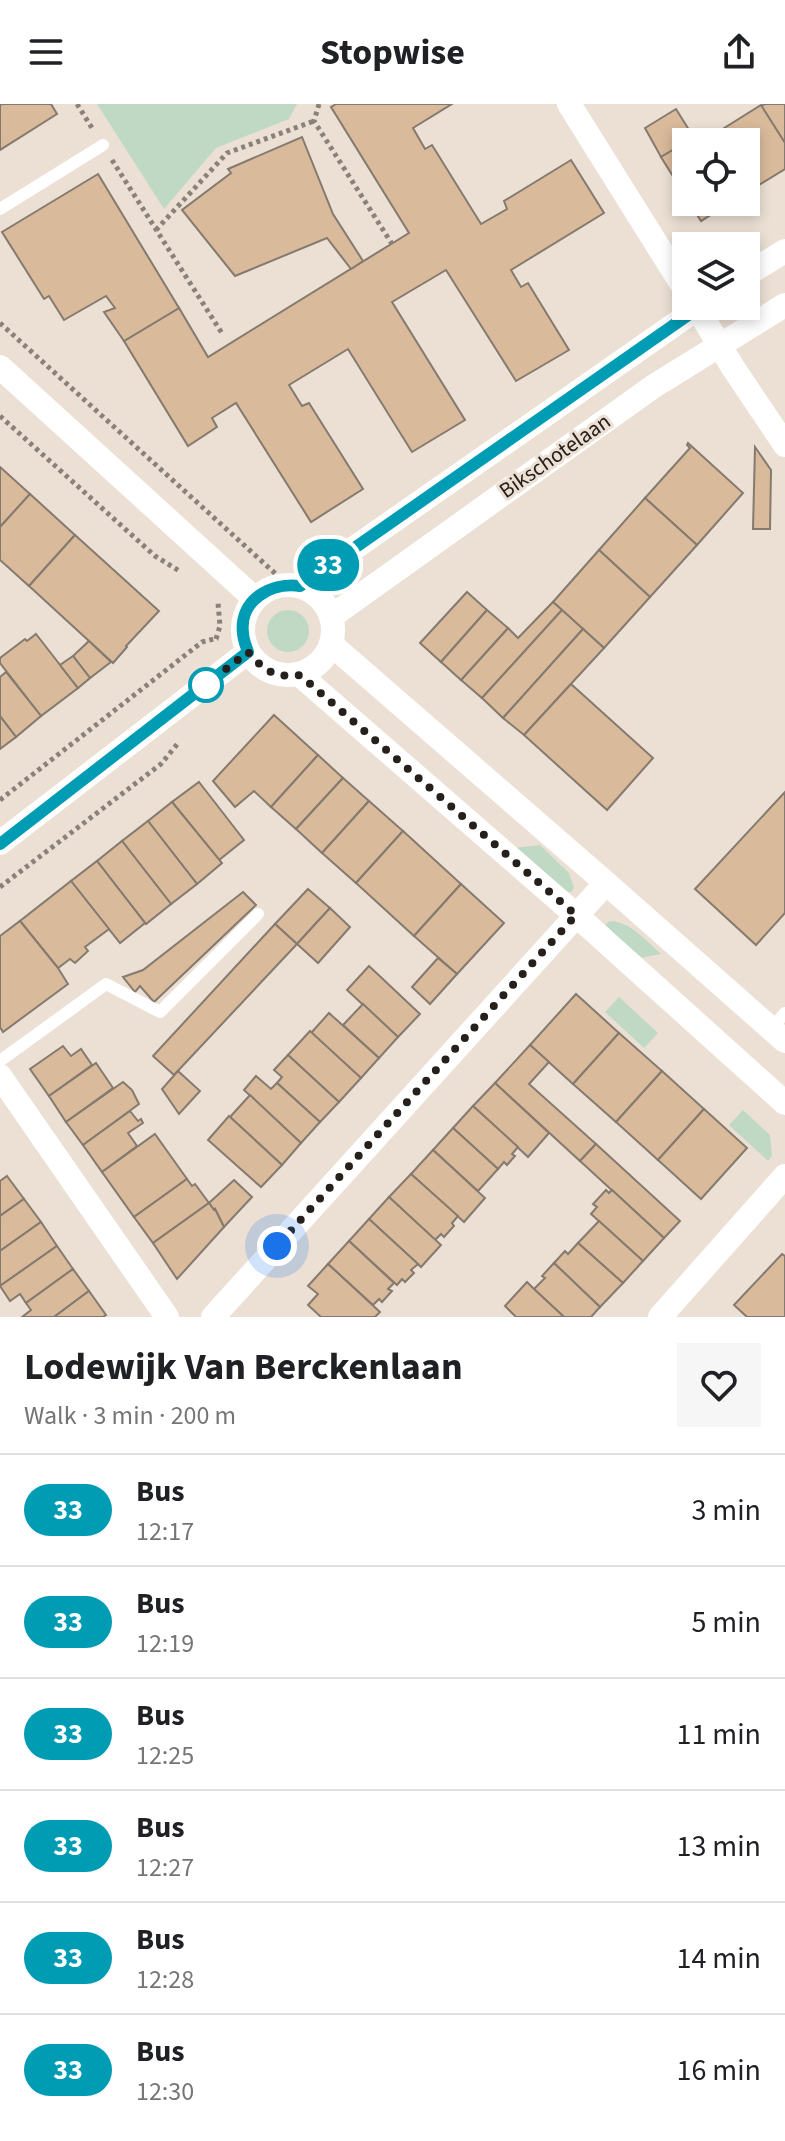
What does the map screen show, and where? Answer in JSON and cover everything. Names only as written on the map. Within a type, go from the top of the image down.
[{"type":"street","points":[[569,104],[672,267]]},
{"type":"street","points":[[760,266],[785,251]]},
{"type":"street","name":"Bikschotelaan","points":[[332,616],[654,386],[785,305]]},
{"type":"street","name":"Bikschotelaan","points":[[255,599],[276,586],[294,585],[672,319]]},
{"type":"street","points":[[704,320],[785,445]]},
{"type":"street","points":[[0,367],[255,599],[244,620],[245,642],[263,668],[287,676],[314,669],[332,645],[334,630],[332,616],[324,603],[314,592],[294,585]]},
{"type":"street","points":[[0,843],[245,642]]},
{"type":"street","points":[[332,645],[606,883],[780,1027]]},
{"type":"street","points":[[300,675],[576,915],[785,1103]]},
{"type":"street","points":[[213,1317],[606,883]]},
{"type":"street","points":[[0,1076],[167,1317]]},
{"type":"street","points":[[660,1317],[785,1176]]},
{"type":"lane","points":[[0,209],[103,145]]},
{"type":"lane","points":[[0,1061],[106,984],[160,1012],[258,914]]},
{"type":"path","points":[[77,104],[223,335]]},
{"type":"path","points":[[319,104],[314,121],[392,244]]},
{"type":"path","points":[[156,230],[227,153],[314,121]]},
{"type":"path","points":[[0,323],[294,585]]},
{"type":"path","points":[[0,416],[155,556],[194,579]]},
{"type":"path","points":[[213,593],[220,613],[216,639]]},
{"type":"path","points":[[0,800],[202,642],[216,639],[245,642]]},
{"type":"path","points":[[0,887],[161,764],[180,741]]},
{"type":"green space","points":[[97,104],[297,104],[289,119],[216,148],[164,209]]},
{"type":"green space","points":[[288,610],[303,616],[309,631],[303,646],[288,652],[273,646],[267,631],[273,616]]},
{"type":"green space","points":[[540,845],[569,873],[574,888],[571,892],[566,892],[514,848]]},
{"type":"green space","points":[[614,921],[634,930],[661,954],[640,958],[605,926]]},
{"type":"green space","points":[[619,997],[658,1033],[644,1048],[605,1012]]},
{"type":"green space","points":[[743,1110],[770,1135],[772,1156],[768,1161],[729,1125]]},
{"type":"building","points":[[2,104],[51,104],[57,114],[0,150]]},
{"type":"building","points":[[336,104],[452,104],[413,128],[425,149],[432,145],[481,224],[507,209],[504,201],[571,160],[604,213],[511,270],[521,287],[528,283],[569,350],[516,381],[446,270],[392,302],[465,420],[412,452],[348,349],[289,385],[302,406],[309,403],[363,489],[311,522],[236,403],[212,418],[217,427],[188,446],[124,341],[179,308],[208,357],[409,233],[331,107]]},
{"type":"building","points":[[785,104],[785,143],[761,106]]},
{"type":"building","points":[[761,105],[785,143],[785,169],[760,184],[760,128],[724,128]]},
{"type":"building","points":[[676,109],[688,128],[672,128],[672,151],[661,157],[645,128]]},
{"type":"building","points":[[302,137],[333,214],[363,261],[351,269],[327,238],[235,276],[182,210],[231,173],[228,169]]},
{"type":"building","points":[[672,150],[672,175],[661,157]]},
{"type":"building","points":[[98,174],[179,308],[124,341],[104,312],[115,308],[106,296],[64,320],[49,296],[44,299],[2,232]]},
{"type":"building","points":[[688,443],[743,493],[697,545],[645,498],[690,448]]},
{"type":"building","points":[[755,447],[771,470],[770,529],[753,529]]},
{"type":"building","points":[[0,467],[30,494],[0,527]]},
{"type":"building","points":[[30,494],[75,535],[29,586],[0,560],[0,527]]},
{"type":"building","points":[[645,498],[697,545],[650,597],[599,550]]},
{"type":"building","points":[[75,535],[159,611],[113,663],[29,586]]},
{"type":"building","points":[[599,550],[650,597],[604,648],[553,602]]},
{"type":"building","points":[[467,592],[487,610],[441,662],[420,643]]},
{"type":"building","points":[[553,602],[562,610],[482,698],[461,680],[508,628],[518,638]]},
{"type":"building","points":[[487,610],[508,628],[461,680],[441,662]]},
{"type":"building","points":[[562,610],[583,629],[503,718],[482,698]]},
{"type":"building","points":[[583,629],[604,648],[524,735],[503,718]]},
{"type":"building","points":[[36,634],[78,688],[41,716],[0,663],[0,658]]},
{"type":"building","points":[[89,641],[111,662],[90,678],[73,656]]},
{"type":"building","points":[[73,656],[90,678],[78,688],[60,665]]},
{"type":"building","points":[[6,672],[41,716],[16,737],[0,716],[0,677]]},
{"type":"building","points":[[571,684],[653,758],[607,810],[524,735]]},
{"type":"building","points":[[274,715],[318,755],[271,807],[254,791],[235,807],[213,781]]},
{"type":"building","points":[[0,716],[16,737],[0,749]]},
{"type":"building","points":[[318,755],[343,778],[296,829],[271,807]]},
{"type":"building","points":[[343,778],[369,801],[322,853],[296,829]]},
{"type":"building","points":[[199,782],[244,840],[219,860],[172,802]]},
{"type":"building","points":[[785,792],[785,913],[756,945],[695,889]]},
{"type":"building","points":[[369,801],[403,831],[356,883],[322,853]]},
{"type":"building","points":[[172,802],[222,863],[197,884],[148,821]]},
{"type":"building","points":[[148,821],[197,884],[171,904],[122,841]]},
{"type":"building","points":[[403,831],[461,884],[414,936],[356,883]]},
{"type":"building","points":[[122,841],[171,904],[146,924],[97,861]]},
{"type":"building","points":[[97,861],[145,923],[120,943],[71,881]]},
{"type":"building","points":[[71,881],[109,929],[85,947],[88,951],[75,963],[70,959],[58,968],[20,921]]},
{"type":"building","points":[[461,884],[504,923],[457,974],[414,936]]},
{"type":"building","points":[[308,889],[330,908],[297,944],[275,924]]},
{"type":"building","points":[[243,892],[256,905],[154,1002],[140,986],[135,992],[123,977],[143,970]]},
{"type":"building","points":[[330,908],[350,927],[318,963],[297,944]]},
{"type":"building","points":[[20,921],[68,984],[3,1032],[0,1027],[0,936]]},
{"type":"building","points":[[275,924],[297,944],[174,1075],[153,1056]]},
{"type":"building","points":[[438,958],[457,974],[430,1004],[412,987]]},
{"type":"building","points":[[369,966],[420,1014],[398,1037],[347,990]]},
{"type":"building","points":[[576,994],[619,1033],[573,1084],[530,1045]]},
{"type":"building","points":[[363,1004],[398,1037],[379,1058],[343,1025]]},
{"type":"building","points":[[329,1013],[379,1058],[361,1078],[311,1033]]},
{"type":"building","points":[[310,1031],[361,1078],[339,1102],[288,1055]]},
{"type":"building","points":[[619,1033],[662,1071],[616,1122],[573,1084]]},
{"type":"building","points":[[530,1045],[549,1062],[529,1084],[596,1144],[580,1161],[495,1083]]},
{"type":"building","points":[[63,1046],[71,1056],[81,1049],[92,1065],[49,1096],[30,1069]]},
{"type":"building","points":[[288,1055],[339,1102],[320,1122],[277,1083],[282,1077],[274,1070]]},
{"type":"building","points":[[96,1063],[113,1088],[66,1122],[49,1096]]},
{"type":"building","points":[[178,1071],[200,1091],[179,1114],[162,1089]]},
{"type":"building","points":[[662,1071],[704,1109],[658,1160],[616,1122]]},
{"type":"building","points":[[256,1076],[271,1089],[277,1083],[320,1122],[301,1143],[244,1090]]},
{"type":"building","points":[[123,1082],[132,1090],[139,1104],[83,1145],[66,1122]]},
{"type":"building","points":[[495,1083],[549,1133],[528,1157],[473,1106]]},
{"type":"building","points":[[250,1095],[301,1143],[282,1165],[230,1117]]},
{"type":"building","points":[[473,1106],[518,1147],[507,1165],[504,1162],[498,1169],[453,1128]]},
{"type":"building","points":[[704,1109],[747,1148],[701,1199],[658,1160]]},
{"type":"building","points":[[130,1111],[143,1123],[128,1133],[137,1146],[102,1172],[83,1145]]},
{"type":"building","points":[[229,1116],[282,1165],[261,1187],[208,1140]]},
{"type":"building","points":[[453,1128],[498,1169],[478,1191],[433,1150]]},
{"type":"building","points":[[155,1134],[187,1179],[134,1217],[102,1172]]},
{"type":"building","points":[[596,1144],[680,1221],[664,1238],[580,1161]]},
{"type":"building","points":[[433,1150],[485,1198],[464,1222],[411,1174]]},
{"type":"building","points":[[411,1174],[458,1216],[444,1237],[441,1234],[435,1240],[389,1197]]},
{"type":"building","points":[[7,1176],[24,1199],[0,1216],[0,1181]]},
{"type":"building","points":[[187,1179],[192,1186],[195,1184],[209,1203],[153,1243],[134,1217]]},
{"type":"building","points":[[234,1180],[252,1197],[224,1227],[209,1203]]},
{"type":"building","points":[[606,1190],[609,1193],[612,1190],[664,1238],[643,1261],[591,1214],[597,1207],[593,1204]]},
{"type":"building","points":[[389,1197],[441,1245],[421,1267],[369,1219]]},
{"type":"building","points":[[24,1199],[41,1222],[0,1251],[0,1216]]},
{"type":"building","points":[[209,1203],[224,1227],[177,1279],[153,1243]]},
{"type":"building","points":[[369,1219],[418,1264],[405,1282],[402,1279],[397,1285],[349,1241]]},
{"type":"building","points":[[599,1221],[643,1261],[623,1283],[578,1243]]},
{"type":"building","points":[[41,1222],[57,1246],[0,1286],[0,1251]]},
{"type":"building","points":[[349,1241],[394,1283],[388,1289],[392,1291],[382,1302],[379,1299],[373,1305],[328,1264]]},
{"type":"building","points":[[578,1243],[623,1283],[600,1307],[554,1263]]},
{"type":"building","points":[[57,1246],[73,1269],[26,1303],[20,1294],[10,1301],[0,1286]]},
{"type":"building","points":[[782,1254],[785,1256],[785,1317],[747,1317],[734,1305]]},
{"type":"building","points":[[554,1263],[600,1307],[591,1317],[564,1317],[534,1289]]},
{"type":"building","points":[[328,1264],[380,1312],[375,1317],[321,1317],[308,1305],[318,1294],[308,1286]]},
{"type":"building","points":[[73,1269],[89,1291],[54,1317],[22,1317],[31,1310],[26,1303]]},
{"type":"building","points":[[527,1282],[564,1317],[516,1317],[505,1306]]},
{"type":"building","points":[[89,1291],[106,1315],[54,1317]]},
{"type":"bus line","name":"33","points":[[0,844],[248,652],[243,632],[244,620],[248,608],[265,591],[276,586],[300,586],[681,320]]},
{"type":"route","points":[[206,685],[199,690],[248,652],[263,668],[274,674],[300,675],[576,915],[277,1246]]}]
